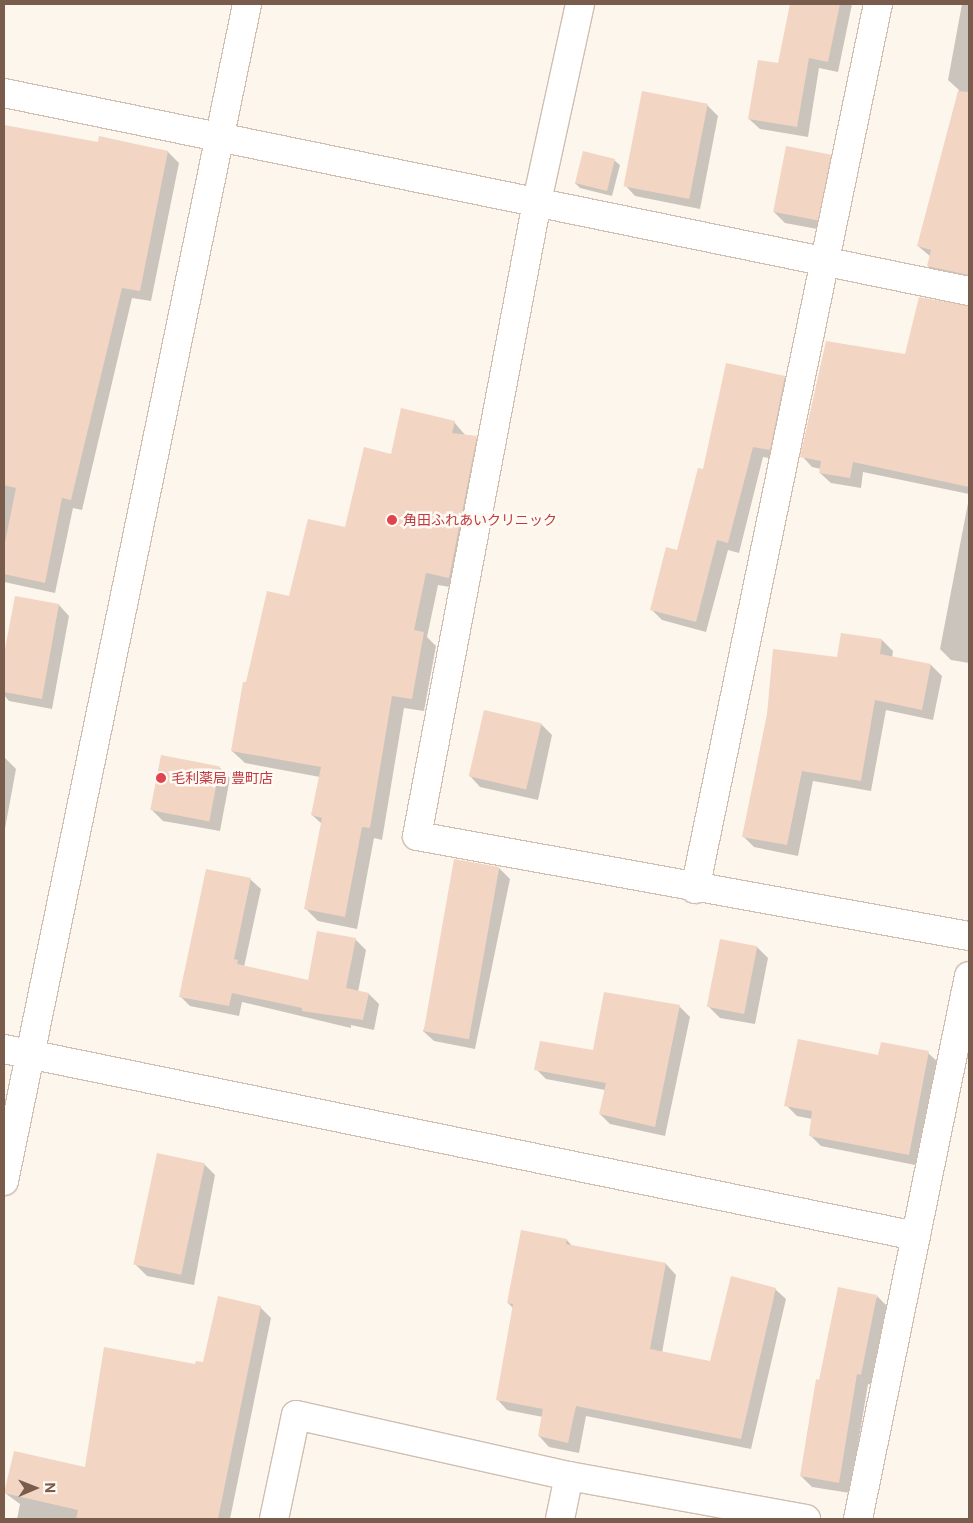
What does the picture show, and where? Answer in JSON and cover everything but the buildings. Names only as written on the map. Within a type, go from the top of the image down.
[{"type":"street","points":[[4,1181],[16,1051],[247,4]]},
{"type":"street","points":[[580,4],[537,202],[417,836],[695,889],[969,936]]},
{"type":"street","points":[[695,889],[878,4]]},
{"type":"street","points":[[4,93],[969,291]]},
{"type":"street","points":[[858,1519],[969,976]]},
{"type":"street","points":[[16,1051],[916,1236]]},
{"type":"street","points":[[274,1519],[296,1415],[569,1476],[806,1519]]},
{"type":"street","points":[[560,1519],[569,1476]]},
{"type":"place","name":"角田ふれあいクリニック","points":[[392,520]]},
{"type":"place","name":"毛利薬局 豊町店","points":[[161,778]]}]
